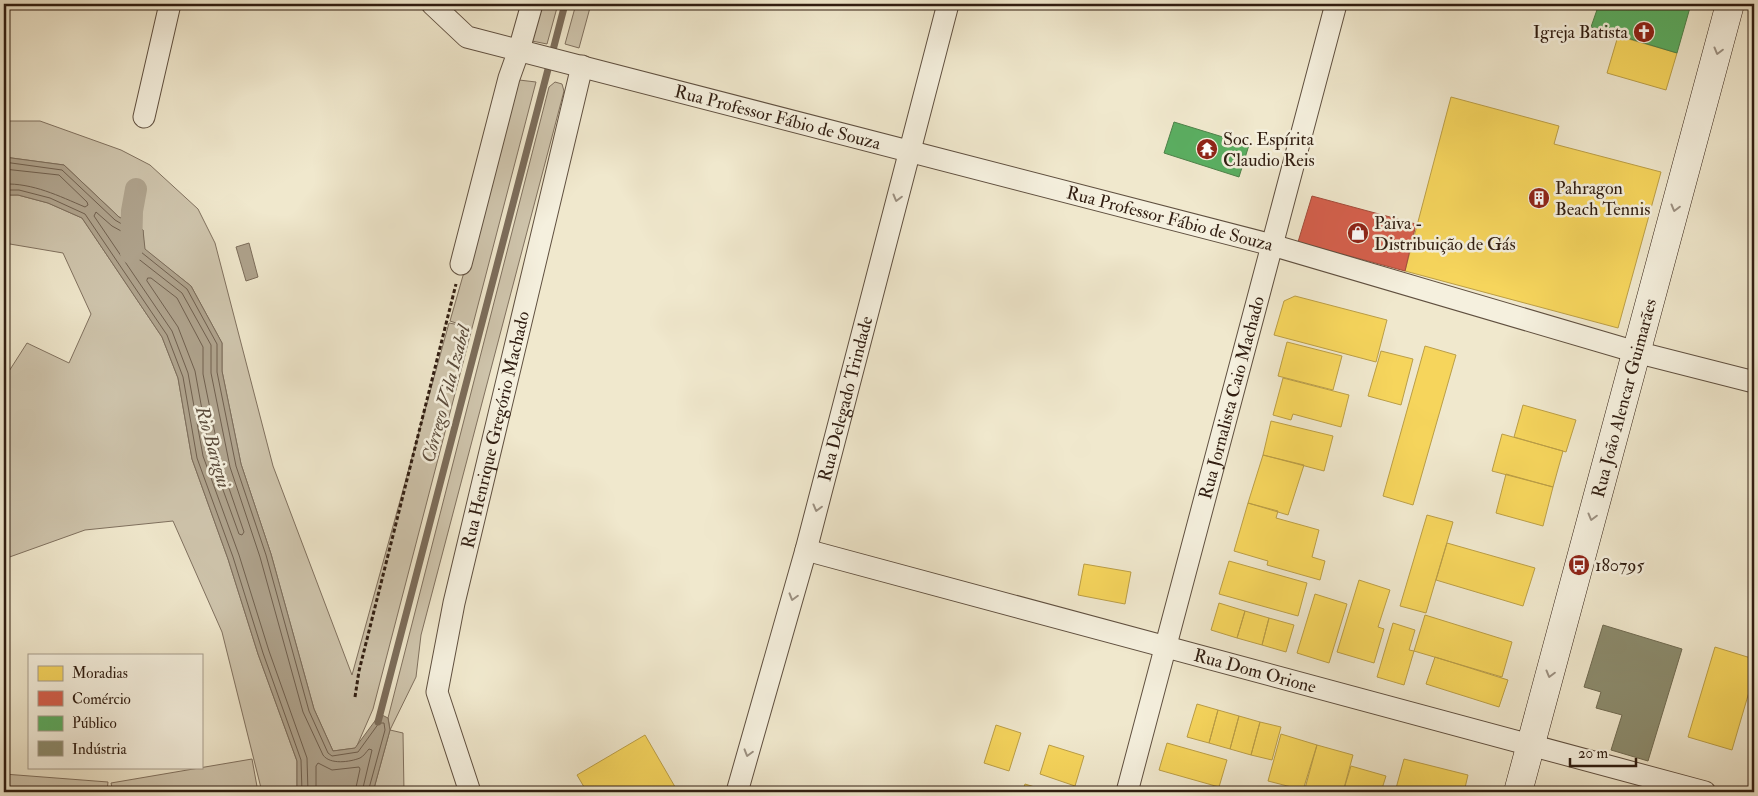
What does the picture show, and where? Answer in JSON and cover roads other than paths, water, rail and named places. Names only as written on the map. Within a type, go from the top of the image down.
[{"type":"main road","name":"Rua João Alencar Guimarães","points":[[1518,792],[1730,4]]},
{"type":"street","points":[[144,117],[170,4]]},
{"type":"street","name":"Rua Professor Fábio de Souza","points":[[432,4],[467,37],[1272,245],[1636,352],[1754,382]]},
{"type":"street","points":[[461,264],[509,78],[526,52],[532,4]]},
{"type":"street","name":"Rua Delegado Trindade","points":[[738,792],[806,550],[948,4]]},
{"type":"street","name":"Rua Jornalista Caio Machado","points":[[1127,792],[1336,4]]},
{"type":"street","name":"Rua Henrique Gregório Machado","points":[[470,792],[437,692],[454,603],[582,66]]},
{"type":"street","name":"Rua Dom Orione","points":[[806,550],[1705,792]]},
{"type":"water","name":"Rio Barigui","points":[[4,157],[64,165],[119,217],[143,230],[145,249],[191,286],[222,343],[222,371],[241,464],[271,554],[314,709],[333,751],[355,748],[380,714],[388,718],[390,730],[373,792],[297,792],[297,761],[258,654],[228,559],[192,459],[178,378],[162,337],[82,218],[48,203],[18,195],[4,195]]},
{"type":"water","points":[[249,243],[258,277],[246,281],[236,247]]},
{"type":"waterway","name":"Córrego Vila Izabel","points":[[378,722],[565,4]]},
{"type":"waterway","points":[[131,253],[132,211],[136,189]]},
{"type":"place","name":"Igreja Batista","points":[[1644,32]]},
{"type":"place","name":"Soc. Espírita Claudio Reis","points":[[1207,149]]},
{"type":"place","name":"Pahragon Beach Tennis","points":[[1539,198]]},
{"type":"place","name":"Paiva - Distribuição de Gás","points":[[1358,233]]},
{"type":"place","name":"180795","points":[[1579,565]]}]
